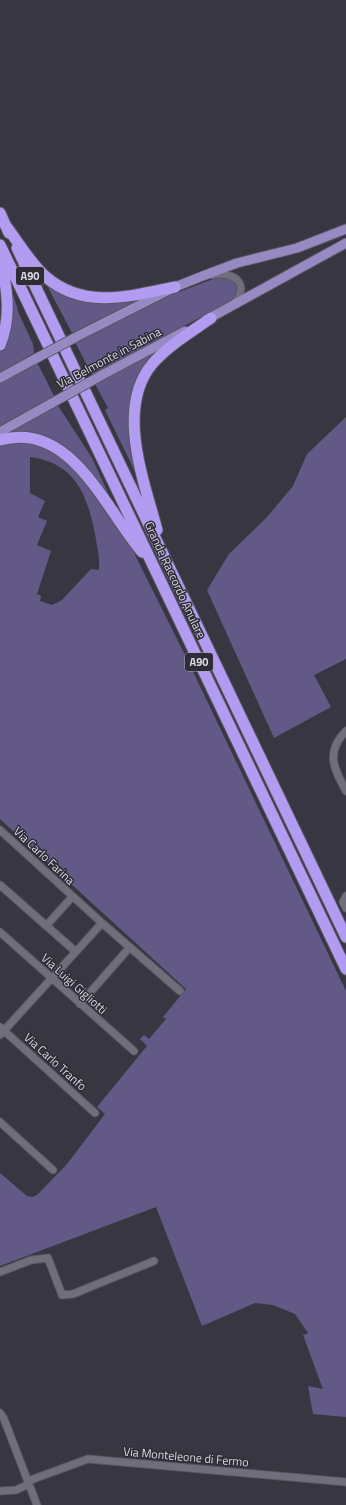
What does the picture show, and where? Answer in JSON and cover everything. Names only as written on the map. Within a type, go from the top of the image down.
[{"type":"highway","name":"Grande Raccordo Anulare","points":[[0,213],[346,937]]},
{"type":"highway","points":[[6,226],[44,274],[56,284],[75,294],[92,298],[116,298],[175,286]]},
{"type":"highway","name":"Grande Raccordo Anulare","points":[[0,245],[346,969]]},
{"type":"highway","points":[[0,258],[8,311],[6,325],[0,344]]},
{"type":"highway","points":[[164,555],[145,483],[134,433],[135,403],[143,379],[153,362],[210,318]]},
{"type":"highway","points":[[0,440],[16,438],[34,439],[50,445],[68,456],[84,473],[118,518],[136,546],[153,564]]},
{"type":"main road","points":[[0,378],[175,286],[237,264],[297,248],[346,229]]},
{"type":"main road","name":"Via Belmonte in Sabina","points":[[0,432],[346,243]]},
{"type":"street","points":[[200,277],[225,274],[236,278],[240,284],[240,294],[231,307]]},
{"type":"street","points":[[346,731],[337,743],[333,760],[337,774],[346,791]]},
{"type":"street","name":"Via Carlo Farina","points":[[0,830],[72,897],[180,991]]},
{"type":"street","points":[[0,885],[75,951]]},
{"type":"street","points":[[346,896],[343,902],[346,908]]},
{"type":"street","points":[[46,926],[72,897]]},
{"type":"street","points":[[1,1031],[102,923]]},
{"type":"street","name":"Via Luigi Gigliotti","points":[[0,932],[134,1051]]},
{"type":"street","points":[[80,1004],[130,947]]},
{"type":"street","name":"Via Carlo Tranfo","points":[[1,1031],[95,1113]]},
{"type":"street","points":[[0,1122],[53,1170]]},
{"type":"street","points":[[0,1272],[31,1260],[48,1258],[62,1295],[73,1294],[154,1261]]},
{"type":"street","points":[[0,1413],[4,1419],[37,1505]]},
{"type":"street","name":"Via Monteleone di Fermo","points":[[0,1491],[16,1490],[28,1482],[88,1459],[346,1482]]},
{"type":"shaded area","points":[[42,276],[65,291],[150,296],[72,333]]},
{"type":"shaded area","points":[[221,276],[236,281],[239,291],[233,300],[92,375],[75,342],[158,300]]},
{"type":"shaded area","points":[[11,287],[19,314],[33,344],[34,353],[0,373],[0,351],[3,344]]},
{"type":"shaded area","points":[[167,345],[134,396],[142,486],[105,410],[108,408],[95,384]]},
{"type":"shaded area","points":[[37,362],[54,396],[0,426],[0,381]]},
{"type":"shaded area","points":[[57,404],[92,458],[109,495],[107,496],[70,451],[0,435]]},
{"type":"shaded area","points":[[346,417],[346,659],[314,675],[331,707],[274,738],[207,590],[229,554],[267,517],[293,486],[307,454]]},
{"type":"shaded area","points":[[12,442],[37,443],[74,465],[123,531],[186,657],[346,991],[346,1417],[313,1414],[308,1386],[323,1389],[303,1335],[308,1333],[295,1314],[273,1305],[255,1303],[202,1326],[156,1207],[0,1266],[0,1173],[27,1196],[33,1197],[38,1194],[67,1164],[105,1114],[97,1107],[147,1046],[140,1039],[144,1035],[149,1039],[166,1019],[163,1017],[186,989],[0,819],[0,444]],"holes":[[[30,457],[45,460],[68,473],[83,494],[92,519],[99,561],[99,570],[91,569],[62,600],[52,605],[40,601],[41,596],[37,594],[51,551],[37,545],[47,521],[38,517],[45,501],[30,493]]]}]
